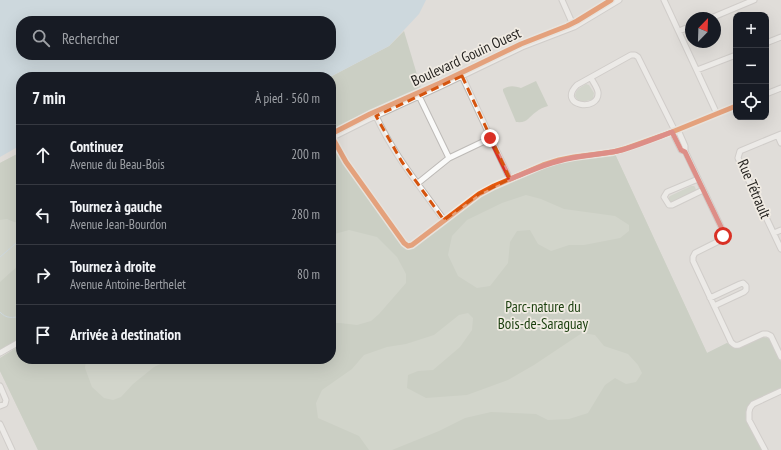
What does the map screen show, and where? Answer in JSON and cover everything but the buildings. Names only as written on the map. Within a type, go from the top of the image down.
[{"type":"street","points":[[562,0],[574,27]]},
{"type":"street","name":"Boulevard Gouin Ouest","points":[[336,136],[522,47],[574,27],[619,0]]},
{"type":"street","points":[[664,0],[717,114]]},
{"type":"street","points":[[721,14],[754,0]]},
{"type":"street","points":[[679,31],[685,28]]},
{"type":"street","points":[[769,42],[781,37]]},
{"type":"street","points":[[591,78],[598,92],[596,99],[587,105],[579,105],[573,99],[572,94],[578,85],[631,56],[635,55],[638,57],[675,131],[681,150],[685,152],[723,231],[721,240],[695,253],[693,257],[693,262],[710,298],[733,344],[739,345],[763,334],[767,334],[771,336],[781,357]]},
{"type":"street","points":[[697,70],[733,56]]},
{"type":"street","points":[[462,76],[510,179]]},
{"type":"street","points":[[769,93],[781,88]]},
{"type":"street","points":[[419,96],[449,158]]},
{"type":"street","points":[[336,145],[346,162],[404,243],[408,246],[412,245],[479,194],[510,179],[559,160],[624,149],[675,131],[733,107]]},
{"type":"street","points":[[376,116],[389,142],[402,162],[444,220]]},
{"type":"street","points":[[779,135],[781,143]]},
{"type":"street","name":"Rue Tétrault","points":[[779,135],[740,151],[738,158],[781,249]]},
{"type":"street","points":[[418,183],[449,158],[490,138]]},
{"type":"street","points":[[698,179],[667,192],[664,197],[667,204],[672,205],[703,190]]},
{"type":"street","points":[[774,234],[781,230]]},
{"type":"street","points":[[710,298],[742,283],[746,286],[746,290],[744,292],[714,306]]},
{"type":"street","points":[[0,353],[16,344]]},
{"type":"street","points":[[0,386],[6,399],[6,403],[0,406]]},
{"type":"street","points":[[765,450],[749,420],[750,408],[753,404],[781,391]]},
{"type":"street","points":[[0,424],[12,450]]},
{"type":"highlighted area","points":[[462,76],[510,179],[479,194],[444,220],[402,162],[376,116]]},
{"type":"green space","points":[[404,31],[421,88],[336,129],[336,74],[389,46]]},
{"type":"green space","points":[[536,81],[548,106],[539,110],[526,121],[516,122],[503,89],[512,86],[521,88]]},
{"type":"green space","points":[[586,84],[589,85],[594,93],[593,99],[578,101],[575,96],[576,92]]},
{"type":"green space","name":"Parc-nature du Bois-de-Saraguay","points":[[336,152],[402,245],[408,248],[476,199],[615,154],[707,353],[727,343],[733,347],[739,348],[763,337],[767,338],[781,362],[748,407],[746,412],[747,420],[763,450],[38,450],[0,371],[0,358],[16,348],[16,364],[336,364]]},
{"type":"green space","name":"Parc-nature du Bois-de-Saraguay","points":[[336,152],[402,245],[408,248],[487,191],[547,166],[566,161],[615,154],[707,353],[727,343],[733,347],[739,348],[763,337],[770,339],[781,362],[781,389],[748,407],[746,412],[747,420],[763,450],[392,450],[439,431],[465,418],[491,412],[536,414],[548,420],[569,419],[588,413],[605,385],[615,378],[626,384],[636,382],[642,373],[638,365],[628,354],[604,346],[595,335],[582,333],[534,365],[508,380],[467,395],[426,398],[407,388],[408,375],[418,371],[433,370],[460,347],[472,330],[473,318],[468,313],[459,315],[434,335],[406,344],[387,347],[364,355],[352,369],[322,390],[316,403],[318,418],[359,436],[369,450],[38,450],[0,371],[0,358],[16,348],[16,364],[85,364],[85,368],[92,387],[104,398],[113,400],[121,397],[133,384],[154,367],[160,364],[336,364],[336,323],[357,325],[371,321],[406,283],[406,274],[397,257],[377,237],[349,230],[336,234]],"holes":[[[526,195],[541,199],[564,209],[615,216],[629,225],[629,231],[620,238],[584,245],[569,245],[551,251],[538,244],[530,230],[517,231],[510,242],[508,263],[490,286],[477,288],[458,276],[448,255],[452,236],[467,220],[502,203]]]},
{"type":"green space","points":[[16,155],[16,341],[0,350],[0,163]]},
{"type":"green space","points":[[16,155],[16,222],[7,219],[0,220],[0,163]]},
{"type":"green space","points":[[691,186],[695,187],[696,190],[694,192],[673,202],[669,200],[670,196]]},
{"type":"green space","points":[[16,268],[16,341],[0,350],[0,282]]},
{"type":"water","points":[[0,0],[426,0],[419,14],[389,46],[336,74],[336,72],[16,72],[16,148],[0,157]]},
{"type":"waterway","points":[[0,257],[16,243]]},
{"type":"waterway","points":[[0,312],[5,316],[16,317]]},
{"type":"cycle path","points":[[336,131],[370,114],[440,83],[521,44],[567,26],[611,0]]},
{"type":"cycle path","points":[[336,144],[346,162],[404,243],[408,246],[412,245],[479,194],[543,165],[574,157],[613,152],[624,149],[672,132],[733,107]]},
{"type":"route","points":[[490,138],[510,179],[559,160],[613,152],[672,132],[681,150],[685,152],[723,231],[723,236]]}]
